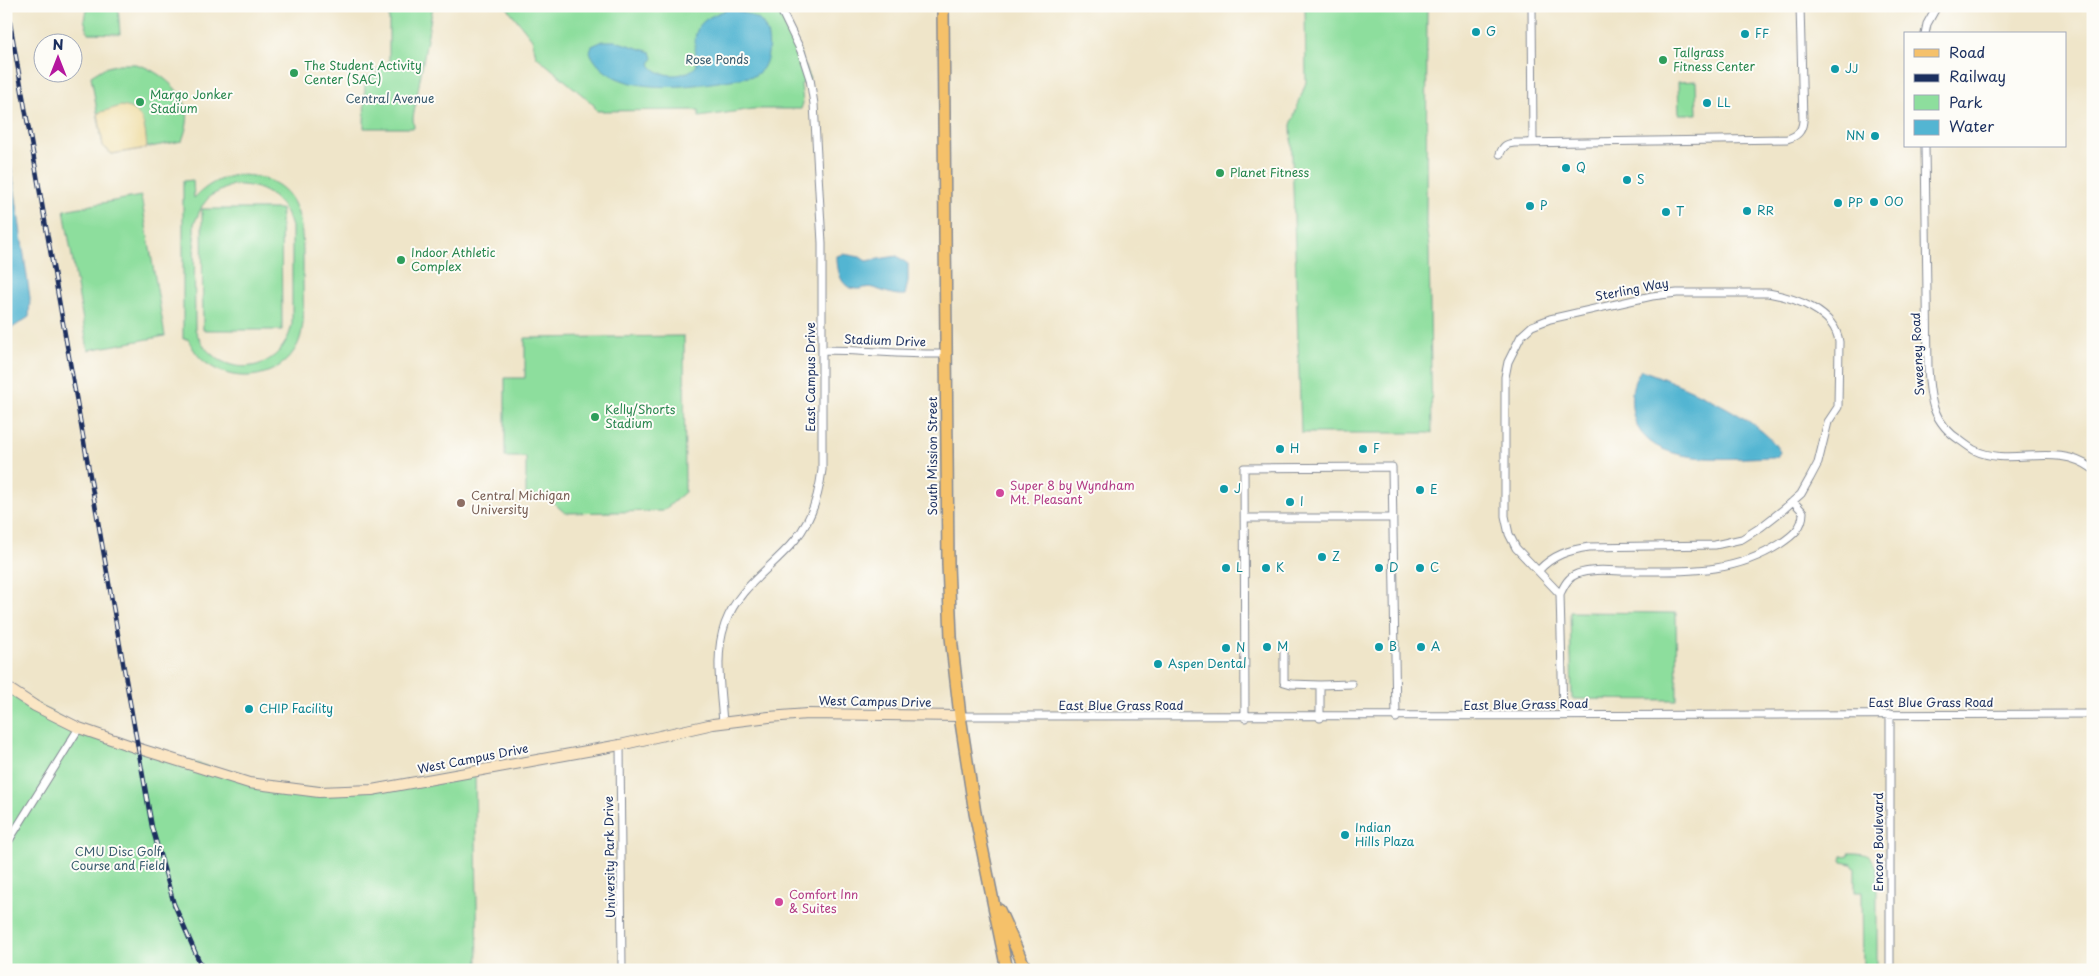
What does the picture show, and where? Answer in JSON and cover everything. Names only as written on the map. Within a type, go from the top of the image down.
[{"type":"main road","name":"South Mission Street","points":[[943,6],[948,564],[951,637],[974,813],[1007,970]]},
{"type":"main road","name":"South Mission Street","points":[[994,902],[1026,970]]},
{"type":"street","name":"East Campus Drive","points":[[723,723],[720,652],[723,630],[738,600],[752,581],[796,539],[807,520],[818,491],[822,460],[822,237],[812,89],[801,51],[779,6]]},
{"type":"street","points":[[1532,6],[1533,142]]},
{"type":"street","points":[[1500,154],[1506,144],[1533,142],[1787,140],[1795,137],[1802,128],[1803,121],[1800,6]]},
{"type":"street","points":[[1925,32],[1927,24],[1937,6]]},
{"type":"street","name":"Sweeney Road","points":[[1924,148],[1928,368],[1930,396],[1938,420],[1956,438],[1975,450],[1995,455],[2060,455],[2083,462],[2093,469]]},
{"type":"street","name":"Sterling Way","points":[[1539,570],[1546,562],[1557,555],[1574,549],[1589,547],[1715,545],[1742,539],[1761,527],[1793,501],[1800,494],[1818,463],[1828,422],[1838,407],[1838,332],[1829,320],[1819,312],[1768,293],[1677,293],[1652,296],[1550,319],[1532,326],[1521,336],[1508,362],[1505,377],[1505,516],[1509,534],[1516,548],[1560,594]]},
{"type":"street","name":"Stadium Drive","points":[[822,350],[863,350],[893,354],[946,354]]},
{"type":"street","points":[[1245,718],[1244,468],[1392,467],[1396,718]]},
{"type":"street","points":[[1564,715],[1560,594],[1568,580],[1575,574],[1591,570],[1683,572],[1737,565],[1775,547],[1789,538],[1800,526],[1803,512],[1793,501]]},
{"type":"street","points":[[1245,518],[1394,518]]},
{"type":"street","points":[[1284,652],[1284,682],[1320,685],[1352,684]]},
{"type":"street","points":[[1320,685],[1320,718]]},
{"type":"street","name":"West Campus Drive","points":[[6,687],[40,709],[79,728],[249,784],[319,792],[372,790],[620,745],[723,723],[807,714],[960,716]]},
{"type":"street","name":"Encore Boulevard","points":[[1890,714],[1890,970]]},
{"type":"street","name":"East Blue Grass Road","points":[[960,716],[1396,718],[1564,715],[2093,714]]},
{"type":"street","points":[[6,845],[79,728]]},
{"type":"street","name":"University Park Drive","points":[[620,745],[622,970]]},
{"type":"green space","points":[[89,6],[118,6],[120,34],[88,33],[84,19]]},
{"type":"green space","name":"Central Avenue","points":[[389,6],[433,6],[413,118],[414,128],[364,128],[365,77],[377,76],[377,69],[389,68]]},
{"type":"green space","name":"Rose Ponds","points":[[506,6],[779,6],[810,79],[801,84],[803,103],[801,109],[753,109],[699,117],[699,110],[597,111],[593,104],[536,56],[532,39]]},
{"type":"green space","points":[[1305,6],[1427,6],[1426,226],[1429,247],[1432,433],[1301,433],[1291,125],[1306,82]]},
{"type":"green space","name":"Margo Jonker Stadium","points":[[119,64],[143,66],[159,75],[175,88],[185,103],[187,111],[187,123],[182,141],[112,154],[103,146],[91,76],[104,68]]},
{"type":"green space","points":[[1696,81],[1697,114],[1679,114],[1678,82]]},
{"type":"green space","points":[[237,175],[260,177],[277,184],[289,195],[297,209],[303,244],[304,306],[301,337],[298,344],[291,355],[270,371],[246,376],[233,375],[209,365],[202,360],[188,339],[183,339],[183,181],[193,180],[194,198],[214,183]],"holes":[[[232,185],[243,185],[270,194],[283,208],[292,227],[292,324],[285,342],[275,355],[261,363],[246,367],[231,365],[216,358],[204,346],[195,329],[194,224],[202,206],[210,196]]]},
{"type":"green space","points":[[141,196],[165,336],[88,350],[64,210]]},
{"type":"green space","points":[[202,209],[281,209],[282,330],[203,330]]},
{"type":"green space","name":"Kelly/Shorts Stadium","points":[[684,336],[685,492],[663,511],[565,513],[547,497],[526,497],[526,457],[505,457],[505,378],[525,378],[525,338]]},
{"type":"green space","points":[[1570,612],[1676,613],[1677,700],[1572,699]]},
{"type":"green space","name":"CMU Disc Golf Course and Field","points":[[6,688],[90,733],[287,789],[364,790],[475,772],[478,970],[6,970]]},
{"type":"green space","points":[[1849,853],[1859,853],[1870,857],[1877,869],[1877,970],[1863,970],[1862,892],[1855,892],[1855,869],[1852,864],[1842,862],[1841,860],[1842,856],[1849,855]]},
{"type":"sand","points":[[121,106],[135,111],[139,115],[144,127],[147,148],[112,154],[103,146],[98,113]]},
{"type":"water","points":[[729,9],[756,18],[763,24],[766,30],[768,50],[766,63],[754,76],[689,85],[641,85],[619,79],[602,69],[590,52],[592,46],[603,41],[615,41],[651,52],[653,58],[650,64],[659,72],[673,75],[687,72],[697,65],[695,43],[698,28],[717,13]]},
{"type":"water","points":[[6,143],[13,177],[30,298],[29,317],[12,328],[6,326]]},
{"type":"water","points":[[843,254],[860,257],[866,261],[897,256],[908,264],[908,281],[905,295],[893,294],[871,287],[858,289],[847,286],[841,278],[838,267],[837,256]]},
{"type":"water","points":[[1641,370],[1696,392],[1738,414],[1771,439],[1780,452],[1777,457],[1693,457],[1672,453],[1655,445],[1641,432],[1633,414],[1632,391]]},
{"type":"railway","points":[[7,6],[152,827],[174,904],[203,970]]},
{"type":"place","name":"G","points":[[1476,32]]},
{"type":"place","name":"FF","points":[[1745,34]]},
{"type":"place","name":"Tallgrass Fitness Center","points":[[1663,60]]},
{"type":"place","name":"JJ","points":[[1835,69]]},
{"type":"place","name":"The Student Activity Center (SAC)","points":[[294,73]]},
{"type":"place","name":"Margo Jonker Stadium","points":[[140,102]]},
{"type":"place","name":"LL","points":[[1707,103]]},
{"type":"place","name":"NN","points":[[1875,136]]},
{"type":"place","name":"Q","points":[[1566,168]]},
{"type":"place","name":"Planet Fitness","points":[[1220,173]]},
{"type":"place","name":"S","points":[[1627,180]]},
{"type":"place","name":"OO","points":[[1874,202]]},
{"type":"place","name":"PP","points":[[1838,203]]},
{"type":"place","name":"P","points":[[1530,206]]},
{"type":"place","name":"RR","points":[[1747,211]]},
{"type":"place","name":"T","points":[[1666,212]]},
{"type":"place","name":"Indoor Athletic Complex","points":[[401,260]]},
{"type":"place","name":"Kelly/Shorts Stadium","points":[[595,417]]},
{"type":"place","name":"H","points":[[1280,449]]},
{"type":"place","name":"F","points":[[1363,449]]},
{"type":"place","name":"J","points":[[1224,489]]},
{"type":"place","name":"E","points":[[1420,490]]},
{"type":"place","name":"Super 8 by Wyndham Mt. Pleasant","points":[[1000,493]]},
{"type":"place","name":"I","points":[[1290,502]]},
{"type":"place","name":"Central Michigan University","points":[[461,503]]},
{"type":"place","name":"Z","points":[[1322,557]]},
{"type":"place","name":"L","points":[[1226,568]]},
{"type":"place","name":"K","points":[[1266,568]]},
{"type":"place","name":"D","points":[[1379,568]]},
{"type":"place","name":"C","points":[[1420,568]]},
{"type":"place","name":"M","points":[[1267,647]]},
{"type":"place","name":"B","points":[[1379,647]]},
{"type":"place","name":"A","points":[[1421,647]]},
{"type":"place","name":"N","points":[[1226,648]]},
{"type":"place","name":"Aspen Dental","points":[[1158,664]]},
{"type":"place","name":"CHIP Facility","points":[[249,709]]},
{"type":"place","name":"Indian Hills Plaza","points":[[1345,835]]},
{"type":"place","name":"Comfort Inn & Suites","points":[[779,902]]}]
